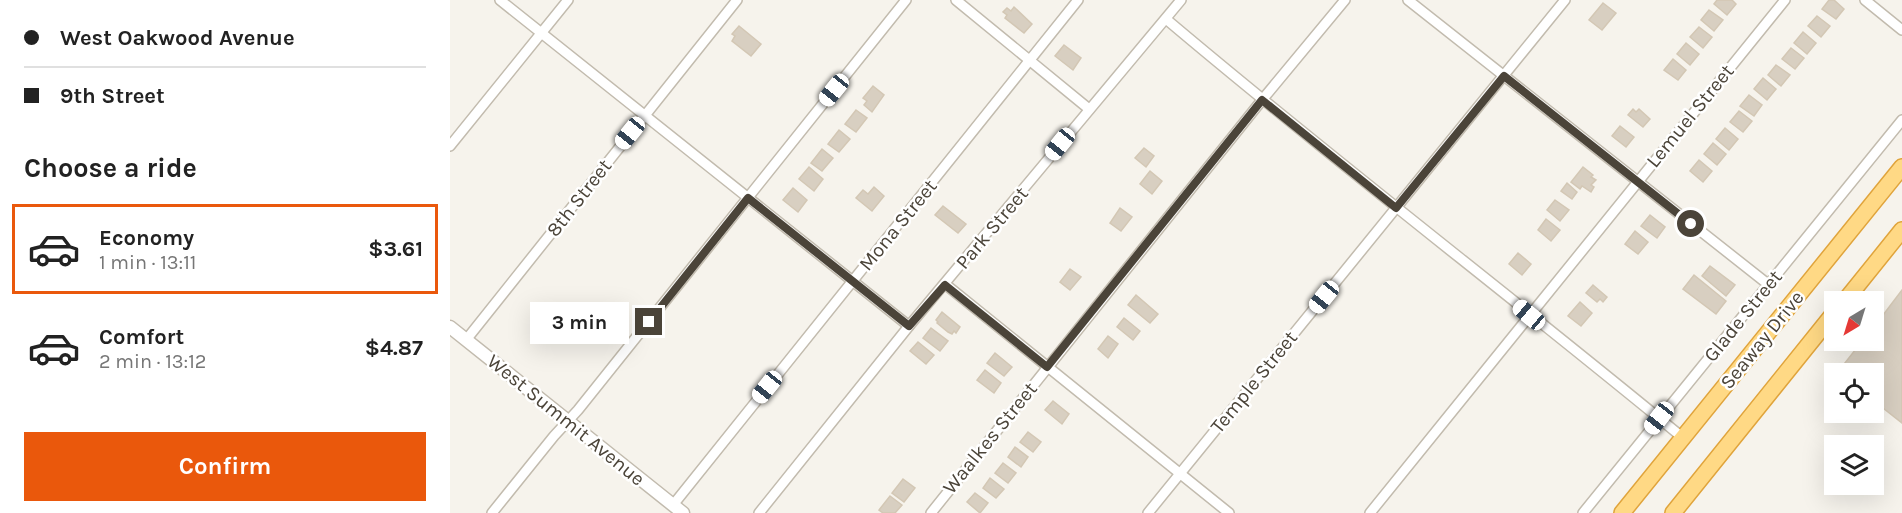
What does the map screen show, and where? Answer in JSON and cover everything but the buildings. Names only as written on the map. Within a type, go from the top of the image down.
[{"type":"highway","name":"Seaway Drive","points":[[1622,513],[1902,167]]},
{"type":"highway","points":[[1853,291],[1902,230]]},
{"type":"highway","name":"Seaway Drive","points":[[1672,513],[1824,325]]},
{"type":"street","points":[[501,0],[909,326]]},
{"type":"street","points":[[450,146],[568,0]]},
{"type":"street","name":"8th Street","points":[[466,339],[737,0]]},
{"type":"street","points":[[492,513],[585,401],[906,0]]},
{"type":"street","points":[[956,0],[1089,109]]},
{"type":"street","name":"Mona Street","points":[[678,509],[853,281],[1078,0]]},
{"type":"street","name":"Park Street","points":[[759,513],[909,326],[1181,0]]},
{"type":"street","name":"Waalkes Street","points":[[930,513],[1345,0]]},
{"type":"street","points":[[1408,0],[1769,285]]},
{"type":"street","name":"Temple Street","points":[[1148,513],[1565,0]]},
{"type":"street","name":"Lemuel Street","points":[[1370,513],[1785,0]]},
{"type":"street","points":[[1865,0],[1902,30]]},
{"type":"street","points":[[1166,19],[1262,100],[1683,437]]},
{"type":"street","name":"Glade Street","points":[[1583,513],[1902,120]]},
{"type":"street","points":[[945,285],[1229,513]]},
{"type":"street","name":"West Summit Avenue","points":[[450,327],[678,509]]},
{"type":"route","points":[[649,322],[748,198],[909,326],[945,285],[1047,367],[1262,100],[1396,208],[1504,76],[1691,224]]}]
